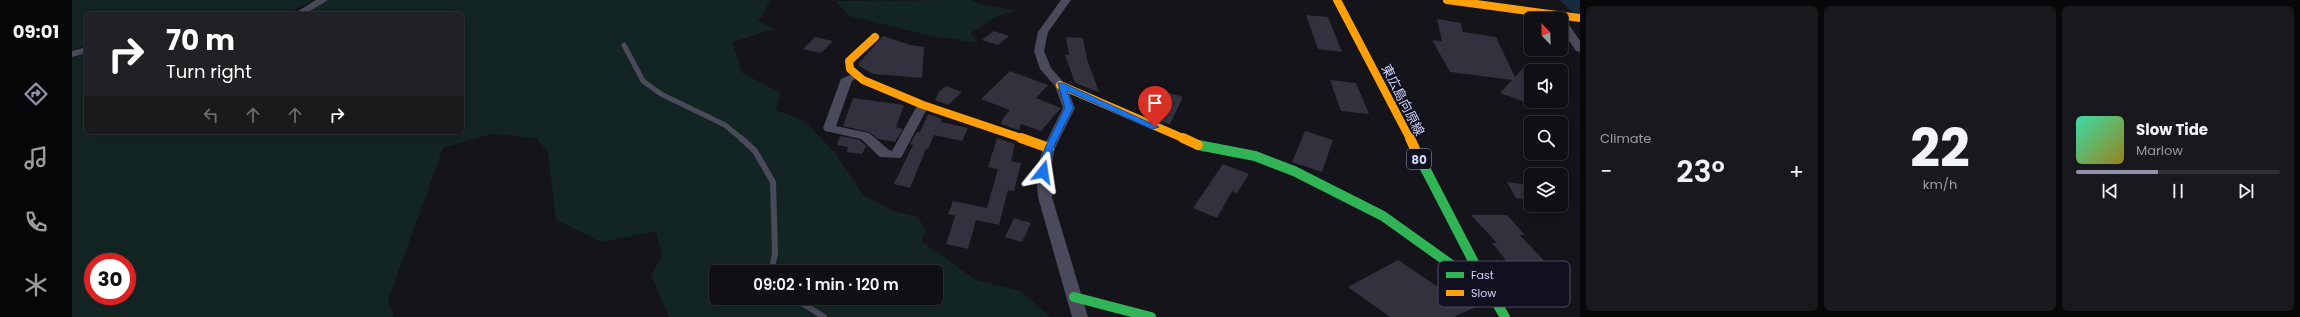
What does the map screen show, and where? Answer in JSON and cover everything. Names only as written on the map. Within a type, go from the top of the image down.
[{"type":"street","points":[[302,12],[323,0]]},
{"type":"street","points":[[1066,0],[1043,32],[1039,51],[1046,68],[1060,85],[1069,108],[1049,148],[1043,172],[1045,197],[1080,317]]},
{"type":"street","name":"東広島向原線","points":[[1337,0],[1472,261]]},
{"type":"street","points":[[1447,0],[1524,12]]},
{"type":"street","points":[[1568,18],[1580,18]]},
{"type":"street","points":[[1568,29],[1580,49]]},
{"type":"street","points":[[875,38],[849,61],[850,69],[863,80],[923,105],[1049,148]]},
{"type":"street","points":[[72,54],[84,51]]},
{"type":"street","points":[[857,75],[847,79],[828,128],[865,136],[885,154],[896,155],[923,105]]},
{"type":"street","points":[[1060,85],[1192,144],[1255,156],[1294,171],[1383,216],[1446,261]]},
{"type":"street","points":[[1074,297],[1151,317]]},
{"type":"street","name":"東広島向原線","points":[[1499,307],[1505,317]]},
{"type":"lane","points":[[624,45],[642,81],[661,94],[725,125],[755,151],[773,182],[775,254],[773,265]]},
{"type":"lane","points":[[805,305],[824,317]]},
{"type":"green space","points":[[72,0],[313,0],[291,12],[84,12],[84,46],[72,50]]},
{"type":"green space","points":[[327,0],[771,0],[758,21],[775,29],[732,42],[742,73],[781,93],[776,110],[806,122],[836,154],[863,195],[894,211],[918,217],[926,231],[921,241],[976,280],[1021,291],[1050,317],[669,317],[651,275],[662,255],[656,231],[601,242],[556,219],[548,152],[536,138],[491,134],[443,148],[388,300],[394,317],[72,317],[72,57],[84,53],[84,134],[464,134],[464,12],[306,12]]},
{"type":"green space","points":[[972,0],[976,3],[1016,11],[997,16],[971,33],[978,43],[927,35],[850,16],[835,1]]},
{"type":"building","points":[[1306,15],[1328,17],[1342,52],[1318,49]]},
{"type":"building","points":[[1437,19],[1461,23],[1463,32],[1496,37],[1515,77],[1523,68],[1524,70],[1524,102],[1500,93],[1512,80],[1450,72],[1432,40],[1442,41]]},
{"type":"building","points":[[994,31],[1009,36],[998,45],[982,40]]},
{"type":"building","points":[[883,36],[910,45],[924,47],[922,78],[873,74],[859,66],[859,63]]},
{"type":"building","points":[[815,37],[833,41],[821,53],[803,49]]},
{"type":"building","points":[[1066,37],[1083,38],[1087,59],[1099,92],[1075,83],[1065,55],[1069,55]]},
{"type":"building","points":[[1010,71],[1048,85],[1036,98],[1061,108],[1041,131],[1021,124],[1019,130],[1001,124],[1003,118],[1010,110],[981,99]]},
{"type":"building","points":[[1330,80],[1356,83],[1369,114],[1341,111]]},
{"type":"building","points":[[946,86],[962,92],[948,105],[935,100],[939,92]]},
{"type":"building","points":[[1158,90],[1183,97],[1170,124],[1152,118],[1158,105],[1151,103]]},
{"type":"building","points":[[853,98],[904,105],[896,127],[903,129],[895,142],[878,139],[869,132],[843,126]]},
{"type":"building","points":[[928,114],[942,119],[941,122],[968,128],[962,141],[934,135],[928,149],[926,149],[910,188],[894,184],[913,145],[910,144],[917,132],[920,132]]},
{"type":"building","points":[[1305,131],[1333,140],[1322,172],[1292,162]]},
{"type":"building","points":[[840,136],[860,140],[866,146],[862,154],[847,152],[848,147],[837,145]]},
{"type":"building","points":[[997,138],[1015,144],[1011,161],[1021,163],[1014,191],[1008,190],[999,225],[976,220],[968,249],[946,244],[955,216],[948,214],[953,201],[987,208],[998,169],[988,167]]},
{"type":"building","points":[[1223,164],[1249,174],[1237,193],[1232,191],[1217,218],[1193,208]]},
{"type":"building","points":[[1507,182],[1524,184],[1524,199],[1516,198]]},
{"type":"building","points":[[1471,215],[1507,215],[1525,235],[1520,235],[1544,261],[1507,261],[1492,243],[1497,243]]},
{"type":"building","points":[[1014,218],[1031,223],[1022,242],[1005,237]]},
{"type":"building","points":[[1398,260],[1438,287],[1438,307],[1476,307],[1454,317],[1390,317],[1348,287]]},
{"type":"waterway","points":[[1571,0],[1580,7]]},
{"type":"traffic: fast","points":[[1198,145],[1255,156],[1294,171],[1383,216],[1446,261]]},
{"type":"traffic: fast","points":[[1414,147],[1473,261]]},
{"type":"traffic: fast","points":[[1074,297],[1151,317]]},
{"type":"traffic: fast","points":[[1499,307],[1505,317]]},
{"type":"traffic: slow","points":[[1337,0],[1414,147]]},
{"type":"traffic: slow","points":[[1447,0],[1580,18]]},
{"type":"traffic: slow","points":[[875,37],[849,61],[850,69],[863,80],[923,105],[1049,148]]},
{"type":"traffic: slow","points":[[1060,85],[1198,145]]},
{"type":"route","points":[[1043,172],[1049,148],[1069,108],[1060,85],[1155,127]]}]
